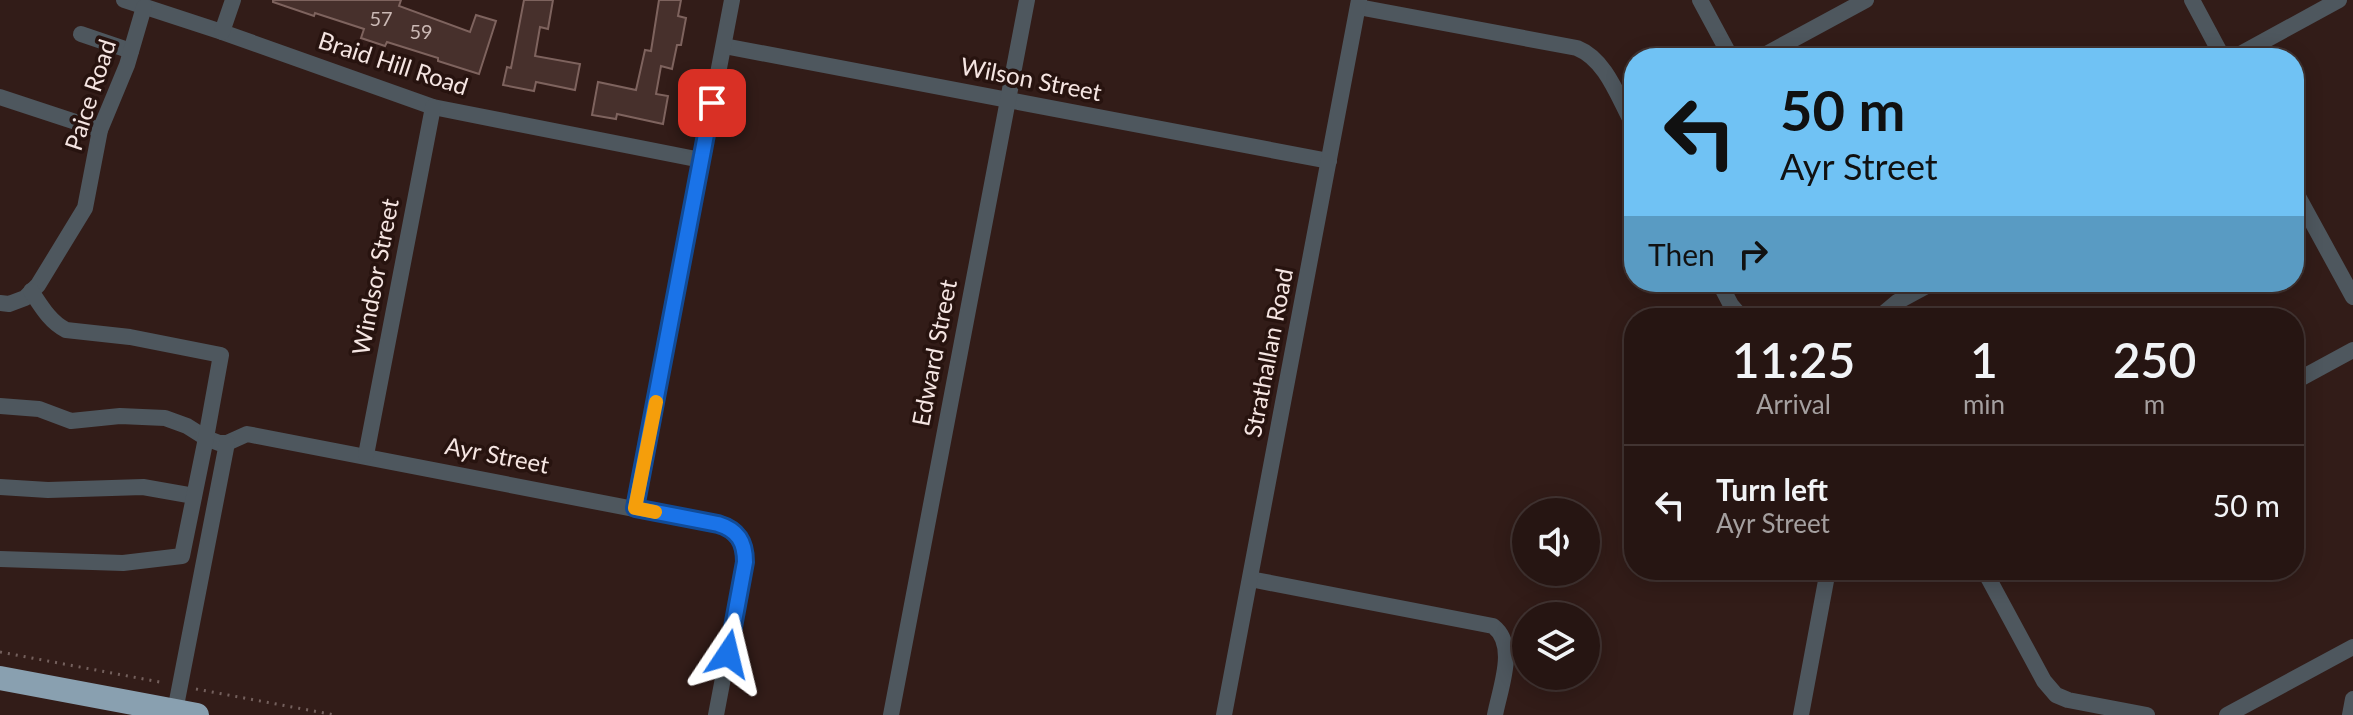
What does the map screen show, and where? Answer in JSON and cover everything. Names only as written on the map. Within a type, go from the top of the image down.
[{"type":"highway","points":[[0,678],[186,713]]},
{"type":"street","name":"Braid Hill Road","points":[[124,0],[433,107],[701,160]]},
{"type":"street","points":[[222,32],[233,0]]},
{"type":"street","points":[[635,508],[732,0]]},
{"type":"street","name":"Edward Street","points":[[891,715],[1027,0]]},
{"type":"street","points":[[1700,0],[1726,48]]},
{"type":"street","points":[[1777,48],[1866,0]]},
{"type":"street","points":[[2192,0],[2218,48]]},
{"type":"street","points":[[2251,48],[2339,0]]},
{"type":"street","points":[[1359,4],[1586,51],[1598,62],[1624,108]]},
{"type":"street","name":"Strathallan Road","points":[[1224,715],[1359,4]]},
{"type":"street","name":"Paice Road","points":[[31,291],[38,285],[85,208],[100,130],[131,51],[144,7]]},
{"type":"street","points":[[81,34],[131,51]]},
{"type":"street","name":"Wilson Street","points":[[724,46],[1329,161]]},
{"type":"street","points":[[0,97],[100,130]]},
{"type":"street","name":"Windsor Street","points":[[366,455],[433,107]]},
{"type":"street","points":[[2304,207],[2353,297]]},
{"type":"street","points":[[0,303],[9,304],[25,298],[31,291],[46,314],[66,330],[130,337],[221,355],[183,554],[173,559],[116,564],[0,559]]},
{"type":"street","points":[[1890,308],[1916,292]]},
{"type":"street","points":[[2304,377],[2353,350]]},
{"type":"street","points":[[0,406],[39,409],[71,421],[129,416],[165,418],[187,426],[206,438],[227,443],[186,713]]},
{"type":"street","name":"Ayr Street","points":[[227,443],[247,434],[366,455],[718,524],[736,533],[743,544],[745,562],[716,715]]},
{"type":"street","points":[[0,487],[48,490],[143,487],[194,496]]},
{"type":"street","points":[[1250,579],[1493,626],[1502,635],[1507,652],[1495,715]]},
{"type":"street","points":[[1801,715],[1826,580]]},
{"type":"street","points":[[1989,580],[2044,681],[2056,695],[2076,702],[2147,715]]},
{"type":"street","points":[[2227,715],[2352,651]]},
{"type":"street","points":[[2350,715],[2353,699]]},
{"type":"building","points":[[273,0],[401,0],[399,6],[470,32],[476,15],[496,21],[479,74],[387,42],[385,46],[361,38],[364,29],[315,13],[314,16]]},
{"type":"building","points":[[524,0],[553,0],[548,29],[540,27],[535,56],[580,64],[575,90],[536,82],[534,91],[503,85],[507,67],[511,68]]},
{"type":"building","points":[[659,0],[681,0],[678,16],[686,18],[672,69],[661,66],[656,94],[668,96],[663,124],[617,114],[616,119],[592,115],[598,82],[636,90],[645,50],[651,51]]},
{"type":"slow traffic","points":[[655,512],[635,508],[656,402]]},
{"type":"route","points":[[712,103],[635,508],[718,524],[740,538],[745,550],[745,562],[728,654]]}]
